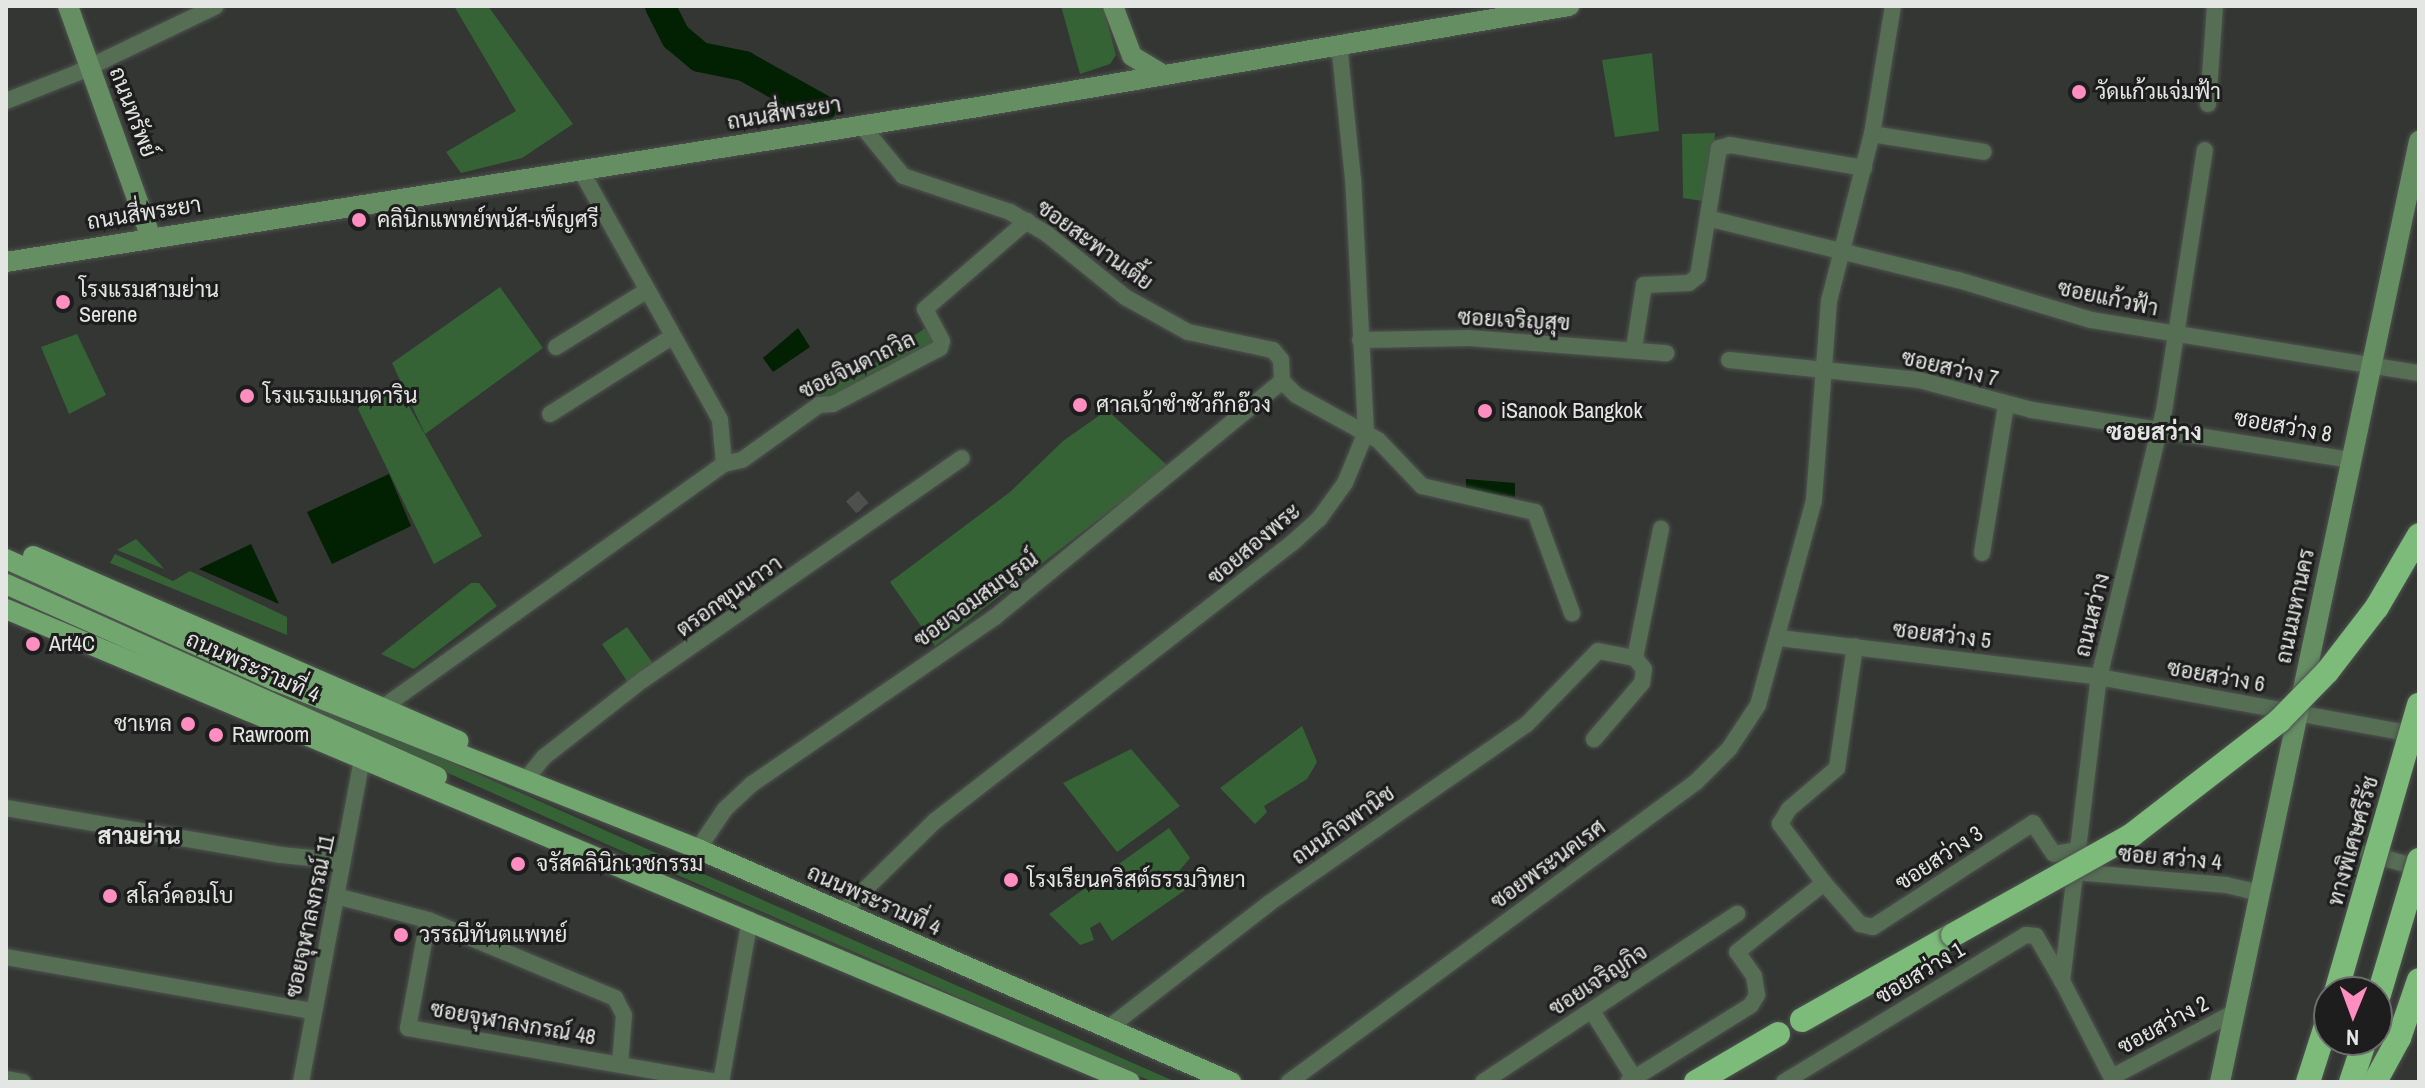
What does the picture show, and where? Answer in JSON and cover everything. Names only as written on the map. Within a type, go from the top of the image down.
[{"type":"highway","points":[[1802,1020],[2132,835],[2279,721],[2327,672],[2377,607],[2419,535]]},
{"type":"highway","name":"ทางพิเศษศรีรัช","points":[[2341,976],[2419,705]]},
{"type":"highway","points":[[2384,976],[2419,860]]},
{"type":"highway","points":[[2375,1082],[2399,1038],[2419,980]]},
{"type":"highway","points":[[1696,1082],[1778,1034]]},
{"type":"highway","points":[[2308,1082],[2316,1056]]},
{"type":"highway","points":[[2351,1082],[2360,1056]]},
{"type":"main road","name":"ถนนทรัพย์","points":[[68,6],[150,235]]},
{"type":"main road","points":[[1111,84],[1124,65],[1125,47],[1113,6]]},
{"type":"main road","name":"ถนนสี่พระยา","points":[[6,262],[150,235],[1164,76],[1569,6]]},
{"type":"main road","points":[[1125,47],[1139,65],[1164,76]]},
{"type":"main road","name":"ถนนมหานคร","points":[[2220,1082],[2419,141]]},
{"type":"main road","name":"ถนนพระรามที่ 4","points":[[6,545],[457,740],[496,765]]},
{"type":"main road","name":"ถนนพระรามที่ 4","points":[[6,559],[273,691],[520,824]]},
{"type":"main road","name":"ถนนพระรามที่ 4","points":[[6,584],[273,691],[496,765],[698,849],[1231,1082]]},
{"type":"main road","name":"ถนนพระรามที่ 4","points":[[6,609],[1130,1082]]},
{"type":"street","points":[[6,101],[90,66],[216,6]]},
{"type":"street","points":[[1779,638],[1814,500],[1829,301],[1872,134],[1893,6]]},
{"type":"street","points":[[2208,104],[2215,6]]},
{"type":"street","name":"ซอยสองพระ","points":[[841,913],[935,821],[1319,519],[1345,483],[1366,432],[1353,179],[1339,44]]},
{"type":"street","name":"ซอยสะพานเตี้ย","points":[[861,125],[903,176],[997,205],[1027,221],[1125,297],[1188,332],[1273,350],[1281,360],[1282,381],[1312,407],[1366,432],[1430,491],[1535,512],[1572,613]]},
{"type":"street","points":[[1872,134],[1984,152]]},
{"type":"street","points":[[1634,348],[1644,285],[1695,282],[1711,219],[1723,146],[1864,168]]},
{"type":"street","name":"ถนนสว่าง","points":[[2062,981],[2099,677],[2160,427],[2205,150]]},
{"type":"street","points":[[580,169],[720,420],[724,464]]},
{"type":"street","name":"ซอยแก้วฟ้า","points":[[1711,219],[1958,280],[2091,320],[2419,373]]},
{"type":"street","name":"ซอยจินดาถวิล","points":[[382,708],[724,464],[742,460],[819,405],[833,404],[940,348],[942,341],[925,309],[1027,221]]},
{"type":"street","points":[[556,347],[646,291]]},
{"type":"street","points":[[550,414],[672,337]]},
{"type":"street","name":"ซอยเจริญสุข","points":[[1360,340],[1469,338],[1634,348],[1666,353]]},
{"type":"street","name":"ซอยสว่าง 7","points":[[1729,360],[1919,380],[2006,404],[2160,427]]},
{"type":"street","name":"ซอยจอมสมบูรณ์","points":[[698,849],[725,809],[752,784],[995,617],[1282,381]]},
{"type":"street","points":[[1982,553],[2006,404]]},
{"type":"street","name":"ซอยสว่าง 8","points":[[2160,427],[2350,460]]},
{"type":"street","name":"ตรอกขุนนาวา","points":[[527,778],[544,757],[644,679],[962,458]]},
{"type":"street","points":[[1594,739],[1642,683],[1644,669],[1635,658],[1661,529]]},
{"type":"street","name":"ซอยสว่าง 5","points":[[1779,638],[2099,677]]},
{"type":"street","name":"ซอยพระนคเรศ","points":[[1289,1082],[1696,782],[1729,749],[1758,705],[1779,638]]},
{"type":"street","points":[[1592,1011],[1631,1080],[1751,1005],[1757,986],[1737,952],[1824,883],[1780,824],[1789,809],[1837,768],[1855,646]]},
{"type":"street","name":"ถนนกิจพานิช","points":[[1107,1029],[1268,904],[1518,731],[1598,651],[1635,658]]},
{"type":"street","name":"ซอยสว่าง 6","points":[[2099,677],[2419,736]]},
{"type":"street","name":"ซอยจุฬาลงกรณ์ 11","points":[[301,1082],[362,758]]},
{"type":"street","points":[[6,808],[281,855],[343,861]]},
{"type":"street","name":"ซอยสว่าง 3","points":[[1824,883],[1867,928],[2033,823],[2054,854],[2078,850]]},
{"type":"street","points":[[2367,853],[2419,868]]},
{"type":"street","name":"ซอย สว่าง 4","points":[[2075,872],[2226,885],[2260,893]]},
{"type":"street","points":[[336,896],[428,920],[615,998],[624,1015],[620,1064]]},
{"type":"street","name":"ซอยเจริญกิจ","points":[[1483,1082],[1737,914]]},
{"type":"street","name":"ซอยจุฬาลงกรณ์ 48","points":[[428,920],[408,1028],[719,1082]]},
{"type":"street","points":[[719,1082],[750,920]]},
{"type":"street","name":"ซอยสว่าง 1","points":[[1784,1082],[2026,935],[2036,936],[2062,981]]},
{"type":"street","points":[[6,957],[313,1011]]},
{"type":"street","points":[[2062,981],[2113,1080]]},
{"type":"street","name":"ซอยสว่าง 2","points":[[2113,1080],[2235,1012]]},
{"type":"street","points":[[6,1079],[23,1082]]},
{"type":"shaded area","points":[[454,6],[488,6],[573,124],[522,158],[461,173],[446,152],[516,111]]},
{"type":"shaded area","points":[[1061,6],[1103,6],[1116,55],[1110,64],[1080,74]]},
{"type":"shaded area","points":[[1652,53],[1659,131],[1615,137],[1602,60]]},
{"type":"shaded area","points":[[1715,133],[1709,202],[1683,198],[1682,134]]},
{"type":"shaded area","points":[[500,287],[543,348],[425,434],[392,363]]},
{"type":"shaded area","points":[[798,328],[810,347],[773,372],[763,358]]},
{"type":"shaded area","points":[[925,328],[935,343],[829,399],[813,400],[814,392],[860,359],[868,368]]},
{"type":"shaded area","points":[[77,334],[106,395],[69,414],[41,347]]},
{"type":"shaded area","points":[[396,383],[482,536],[434,564],[356,405]]},
{"type":"shaded area","points":[[1107,410],[1168,466],[935,646],[890,582],[1010,492],[1063,441]]},
{"type":"shaded area","points":[[389,474],[411,526],[332,564],[307,512]]},
{"type":"shaded area","points":[[1466,479],[1515,483],[1515,497],[1466,490]]},
{"type":"shaded area","points":[[136,539],[160,564],[164,569],[117,550]]},
{"type":"shaded area","points":[[251,544],[279,604],[199,569]]},
{"type":"shaded area","points":[[115,554],[173,581],[190,571],[287,617],[287,635],[110,563]]},
{"type":"shaded area","points":[[11,567],[1176,1082],[1153,1082],[604,843],[6,575]]},
{"type":"shaded area","points":[[471,583],[479,583],[497,606],[414,669],[381,654]]},
{"type":"shaded area","points":[[627,627],[655,666],[629,684],[602,644]]},
{"type":"shaded area","points":[[1302,726],[1317,762],[1307,779],[1264,806],[1267,812],[1255,824],[1220,788]]},
{"type":"shaded area","points":[[1131,749],[1180,806],[1117,852],[1063,783]]},
{"type":"shaded area","points":[[1169,828],[1190,858],[1180,870],[1191,886],[1112,941],[1100,922],[1090,928],[1094,940],[1080,945],[1049,914]]},
{"type":"waterway","points":[[660,6],[676,37],[700,57],[744,66],[821,109]]},
{"type":"tunnel","points":[[852,496],[874,521]]},
{"type":"place","name":"วัดแก้วแจ่มฟ้า","points":[[2079,92]]},
{"type":"place","name":"คลินิกแพทย์พนัส-เพ็ญศรี","points":[[359,220]]},
{"type":"place","name":"โรงแรมสามย่าน Serene","points":[[63,302]]},
{"type":"place","name":"โรงแรมแมนดาริน","points":[[247,396]]},
{"type":"place","name":"ศาลเจ้าซำซัวก๊กอ๊วง","points":[[1080,405]]},
{"type":"place","name":"iSanook Bangkok","points":[[1485,411]]},
{"type":"place","name":"Art4C","points":[[33,644]]},
{"type":"place","name":"ชาเทล","points":[[188,724]]},
{"type":"place","name":"Rawroom","points":[[216,735]]},
{"type":"place","name":"จรัสคลินิกเวชกรรม","points":[[518,864]]},
{"type":"place","name":"โรงเรียนคริสต์ธรรมวิทยา","points":[[1011,880]]},
{"type":"place","name":"สโลว์คอมโบ","points":[[110,896]]},
{"type":"place","name":"วรรณีทันตแพทย์","points":[[401,935]]},
{"type":"district","name":"ซอยสว่าง","points":[[2154,432]]},
{"type":"district","name":"สามย่าน","points":[[139,836]]}]
